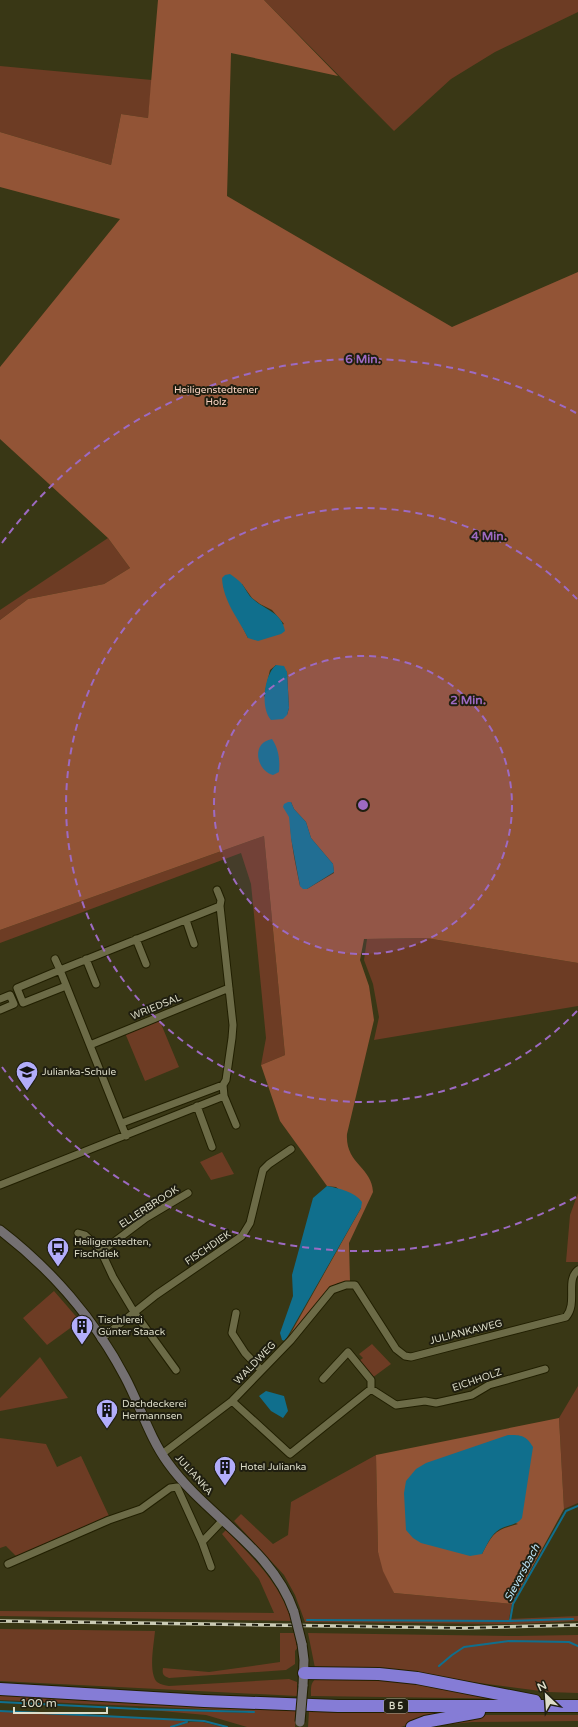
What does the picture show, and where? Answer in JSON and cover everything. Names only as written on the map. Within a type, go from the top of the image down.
[{"type":"highway","points":[[304,1673],[379,1674],[417,1678],[564,1706]]},
{"type":"highway","name":"B 5","points":[[0,1688],[204,1701],[338,1706],[578,1706]]},
{"type":"highway","points":[[412,1727],[425,1722],[508,1706]]},
{"type":"street","points":[[217,890],[221,900],[220,906],[233,1034],[226,1080],[223,1085],[224,1096],[236,1125]]},
{"type":"street","points":[[66,986],[23,1003],[17,988],[220,906]]},
{"type":"street","points":[[186,920],[194,944]]},
{"type":"street","points":[[136,939],[146,964]]},
{"type":"street","points":[[55,959],[126,1136]]},
{"type":"street","points":[[86,959],[96,984]]},
{"type":"street","name":"WRIEDSAL","points":[[90,1045],[229,988]]},
{"type":"street","points":[[0,999],[10,995],[14,1004],[0,1010]]},
{"type":"street","points":[[122,1123],[223,1085]]},
{"type":"street","points":[[0,1185],[224,1096]]},
{"type":"street","points":[[197,1106],[212,1147]]},
{"type":"street","name":"FISCHDIEK","points":[[101,1339],[134,1312],[242,1236],[250,1223],[263,1170],[291,1149]]},
{"type":"street","name":"ELLERBROOK","points":[[102,1251],[146,1218],[188,1193]]},
{"type":"street","name":"JULIANKA","points":[[0,1230],[56,1280],[86,1316],[125,1376],[162,1454],[181,1480],[270,1568],[288,1598],[294,1612],[302,1644],[304,1673],[300,1725]]},
{"type":"street","points":[[78,1233],[90,1238],[102,1251],[113,1277],[134,1312],[176,1370]]},
{"type":"street","name":"JULIANKAWEG","points":[[355,1285],[396,1349],[405,1356],[411,1357],[566,1317],[572,1306],[572,1278],[574,1273],[578,1270]]},
{"type":"street","name":"WALDWEG","points":[[162,1454],[232,1401],[295,1336],[332,1290],[346,1285],[355,1285]]},
{"type":"street","points":[[236,1313],[232,1333],[245,1353],[261,1370]]},
{"type":"street","points":[[232,1401],[290,1454],[371,1388],[371,1380],[348,1352],[323,1379]]},
{"type":"street","name":"EICHHOLZ","points":[[371,1388],[396,1405],[425,1401],[436,1403],[472,1394],[489,1386],[545,1369]]},
{"type":"street","points":[[8,1564],[109,1520],[141,1509],[170,1488],[174,1487],[177,1488],[202,1542],[211,1568]]},
{"type":"street","points":[[202,1542],[223,1520]]},
{"type":"shaded area","points":[[264,0],[578,0],[578,12],[495,52],[451,79],[394,131]]},
{"type":"shaded area","points":[[0,66],[152,80],[148,118],[121,114],[111,165],[0,132]]},
{"type":"shaded area","points":[[108,538],[130,568],[104,584],[28,599],[0,620],[0,610]]},
{"type":"shaded area","points":[[264,836],[285,1055],[261,1065],[266,1038],[251,884],[241,853],[0,943],[0,930]]},
{"type":"shaded area","points":[[426,938],[578,963],[578,1006],[374,1040],[379,1017],[373,984],[364,960],[367,939]]},
{"type":"shaded area","points":[[159,1019],[179,1067],[145,1081],[125,1033]]},
{"type":"shaded area","points":[[222,1152],[234,1174],[211,1180],[200,1162]]},
{"type":"shaded area","points":[[578,1193],[578,1262],[566,1262],[570,1215]]},
{"type":"shaded area","points":[[54,1291],[80,1321],[47,1345],[23,1318]]},
{"type":"shaded area","points":[[372,1344],[391,1364],[372,1378],[359,1361],[363,1358],[359,1354]]},
{"type":"shaded area","points":[[40,1357],[68,1398],[0,1411],[0,1398]]},
{"type":"shaded area","points":[[578,1386],[578,1503],[564,1509],[559,1418]]},
{"type":"shaded area","points":[[0,1438],[46,1444],[57,1467],[81,1456],[109,1516],[17,1557],[6,1546],[0,1548]]},
{"type":"shaded area","points":[[376,1455],[378,1552],[394,1593],[512,1604],[509,1619],[578,1616],[578,1621],[516,1624],[305,1622],[295,1595],[284,1575],[234,1521],[241,1514],[273,1544],[288,1535],[291,1502]]},
{"type":"shaded area","points":[[226,1530],[256,1561],[273,1583],[287,1607],[292,1621],[0,1616],[0,1611],[274,1613],[259,1579],[222,1534]]},
{"type":"shaded area","points":[[0,1629],[155,1631],[152,1665],[154,1677],[160,1684],[169,1686],[289,1679],[297,1682],[297,1696],[0,1681]]},
{"type":"shaded area","points":[[280,1633],[296,1633],[298,1647],[295,1651],[295,1664],[286,1670],[169,1678],[164,1676],[163,1668],[209,1672],[280,1662]]},
{"type":"shaded area","points":[[308,1633],[516,1636],[578,1635],[578,1693],[548,1692],[427,1676],[315,1668]]},
{"type":"shaded area","points":[[317,1678],[408,1683],[519,1699],[311,1696],[312,1684]]},
{"type":"shaded area","points":[[0,1694],[296,1710],[295,1727],[247,1727],[206,1715],[139,1709],[248,1713],[248,1711],[0,1700]]},
{"type":"shaded area","points":[[0,1711],[188,1721],[170,1727],[0,1727]]},
{"type":"shaded area","points":[[309,1711],[451,1711],[401,1727],[308,1727]]},
{"type":"shaded area","points":[[474,1715],[578,1715],[578,1721],[472,1722],[424,1727]]},
{"type":"shaded area","points":[[190,1722],[203,1722],[223,1727],[174,1727]]},
{"type":"green space","name":"Heiligenstedtener Holz","points":[[158,0],[264,0],[338,76],[231,53],[227,196],[452,327],[578,272],[578,963],[426,938],[364,939],[360,960],[369,986],[374,1020],[347,1134],[350,1152],[368,1177],[372,1184],[373,1192],[349,1243],[350,1282],[338,1283],[329,1289],[287,1340],[361,1208],[336,1187],[327,1186],[280,1121],[261,1065],[285,1055],[264,836],[0,930],[0,620],[28,599],[104,584],[130,568],[108,538],[0,439],[0,367],[120,219],[0,187],[0,132],[111,165],[121,114],[148,118]],"holes":[[[242,584],[252,598],[272,610],[284,624],[248,638],[223,585]],[[276,665],[287,672],[289,708],[287,715],[264,696],[270,670]],[[291,802],[294,809],[306,822],[311,838],[333,864],[334,873],[307,889],[300,886],[292,844],[290,813]]]},
{"type":"green space","points":[[559,1418],[564,1509],[512,1604],[394,1593],[383,1571],[378,1552],[376,1455]],"holes":[[[406,1481],[518,1524],[504,1528],[496,1533],[489,1541],[482,1554]]]},
{"type":"water","points":[[230,574],[241,583],[253,599],[277,615],[285,631],[281,634],[258,641],[248,638],[225,594],[222,578],[225,575]]},
{"type":"water","points":[[276,665],[284,666],[287,672],[289,708],[287,715],[283,719],[271,720],[265,708],[265,692],[269,676]]},
{"type":"water","points":[[272,739],[278,751],[279,764],[279,772],[273,775],[263,768],[258,757],[258,751],[261,746],[265,742]]},
{"type":"water","points":[[291,802],[294,809],[306,822],[311,838],[333,864],[334,872],[307,889],[303,889],[300,886],[291,838],[289,817],[283,807],[284,804]]},
{"type":"water","points":[[327,1186],[351,1193],[362,1202],[361,1208],[285,1341],[282,1340],[280,1333],[293,1296],[292,1275],[313,1198]]},
{"type":"water","points":[[266,1391],[284,1396],[288,1411],[283,1418],[271,1411],[259,1396]]},
{"type":"water","points":[[508,1435],[523,1436],[533,1447],[522,1518],[520,1521],[503,1527],[497,1531],[482,1554],[470,1556],[421,1543],[413,1538],[406,1530],[404,1493],[406,1481],[416,1469],[426,1463]]},
{"type":"waterway","name":"Sieversbach","points":[[510,1621],[513,1604],[566,1511],[578,1506]]},
{"type":"waterway","points":[[307,1620],[510,1621],[573,1619]]},
{"type":"waterway","points":[[439,1666],[464,1647],[509,1641],[569,1642],[578,1646]]},
{"type":"waterway","points":[[0,1702],[138,1709],[254,1712]]},
{"type":"waterway","points":[[0,1711],[204,1721],[227,1727]]},
{"type":"waterway","points":[[171,1727],[187,1722]]},
{"type":"railway","points":[[0,1621],[464,1628],[578,1625]]},
{"type":"place","name":"Julianka-Schule","points":[[27,1092]]},
{"type":"place","name":"Heiligenstedten, Fischdiek","points":[[58,1268]]},
{"type":"place","name":"Tischlerei Günter Staack","points":[[82,1346]]},
{"type":"place","name":"Dachdeckerei Hermannsen","points":[[107,1430]]},
{"type":"place","name":"Hotel Julianka","points":[[225,1486]]}]
